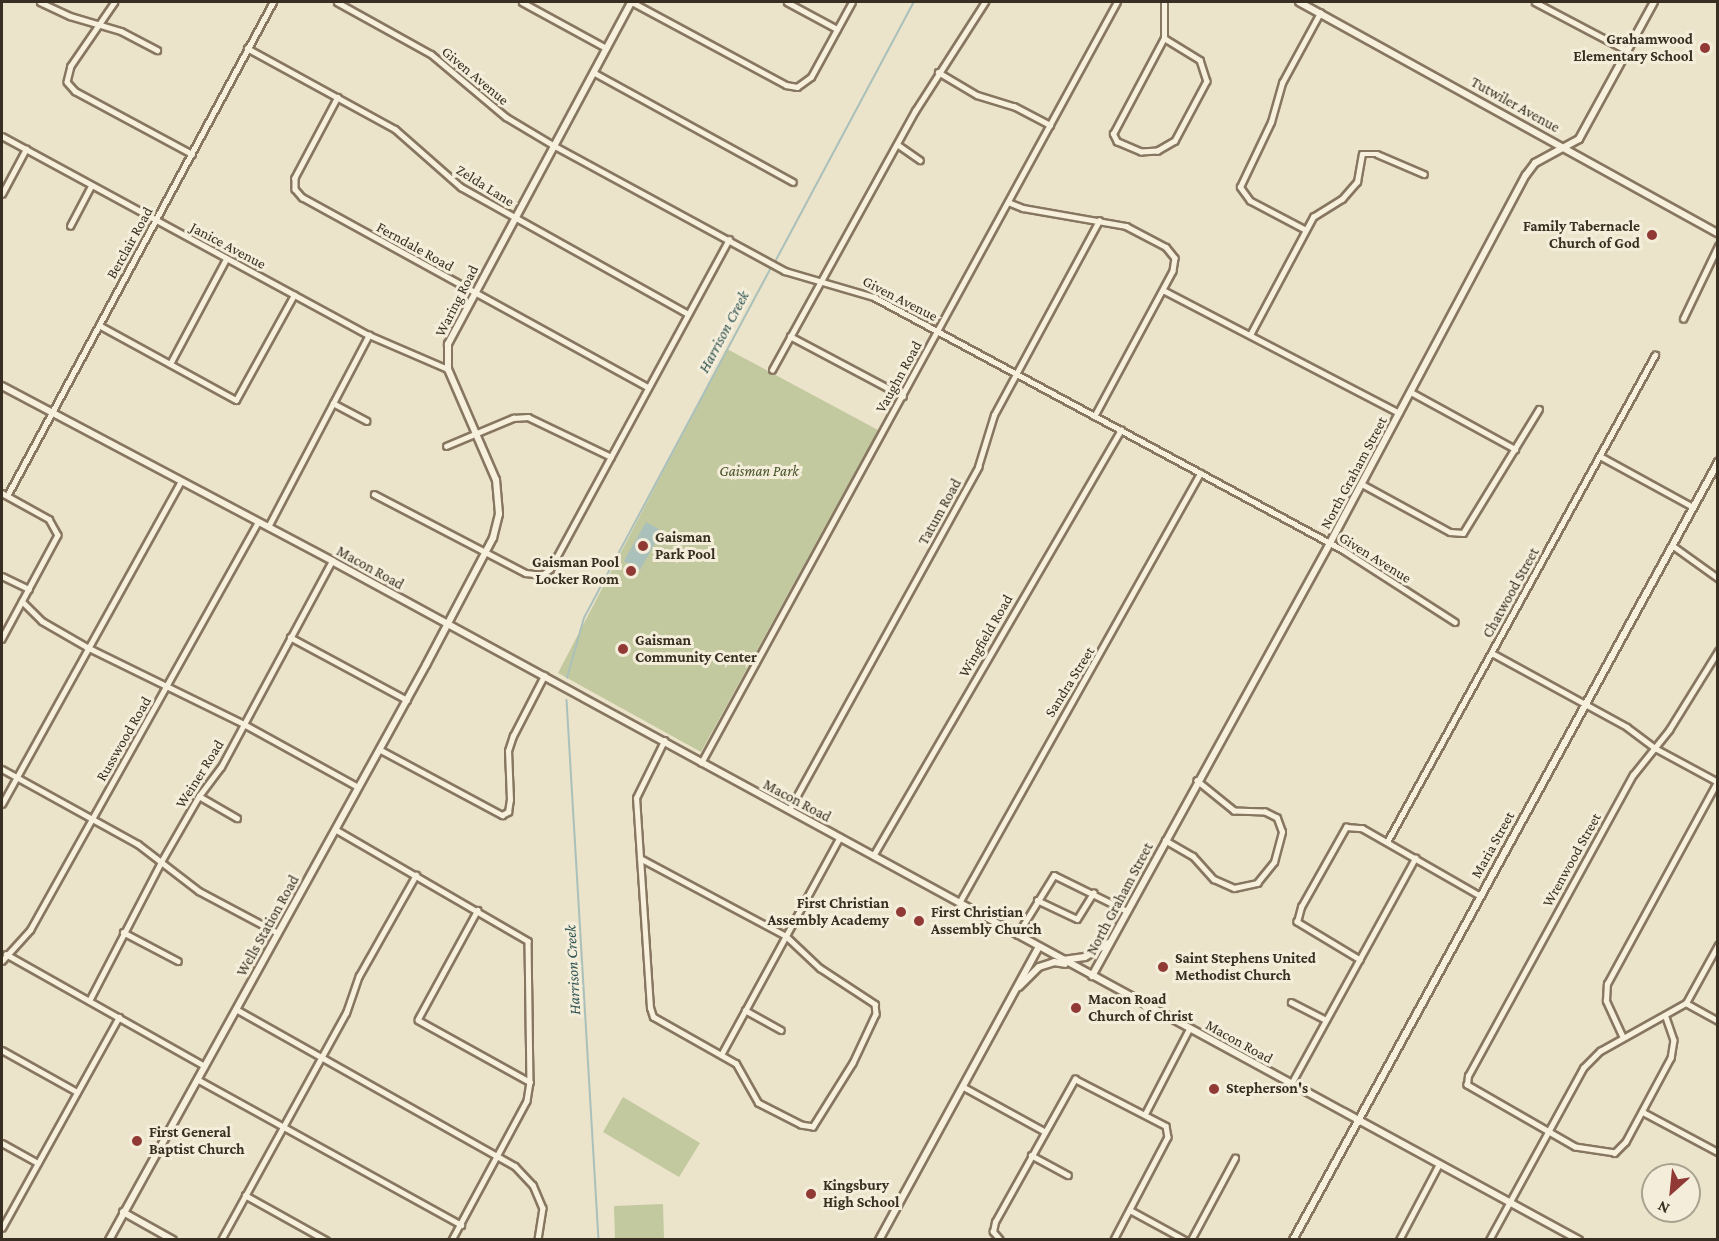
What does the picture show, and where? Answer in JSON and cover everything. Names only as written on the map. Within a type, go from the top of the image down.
[{"type":"main road","name":"Waring Road","points":[[448,625],[496,528],[499,496],[477,433],[448,369],[448,344],[473,293],[632,2]]},
{"type":"main road","name":"Tutwiler Avenue","points":[[1299,2],[1567,147],[1718,233]]},
{"type":"main road","name":"North Graham Street","points":[[1092,976],[1362,484],[1526,175],[1535,163],[1567,147],[1583,133],[1654,2]]},
{"type":"main road","name":"Macon Road","points":[[2,386],[332,561],[1356,1120],[1579,1239]]},
{"type":"main road","name":"Maria Street","points":[[1293,1239],[1479,895],[1718,462]]},
{"type":"main road","name":"Wells Station Road","points":[[109,1239],[448,625]]},
{"type":"main road","points":[[1063,960],[1085,957],[1111,940]]},
{"type":"main road","points":[[879,1239],[1039,947]]},
{"type":"main road","points":[[1016,989],[1044,964],[1072,965]]},
{"type":"main road","points":[[123,1212],[173,1239]]},
{"type":"street","points":[[40,2],[157,50]]},
{"type":"street","points":[[115,2],[69,71],[68,85],[192,154]]},
{"type":"street","name":"Berclair Road","points":[[4,494],[52,413],[273,2]]},
{"type":"street","name":"Given Avenue","points":[[337,2],[431,54],[506,117],[554,145],[780,269],[866,293],[1330,543],[1455,622]]},
{"type":"street","points":[[522,2],[606,48]]},
{"type":"street","points":[[632,2],[786,85],[800,86],[811,76],[852,2]]},
{"type":"street","points":[[787,2],[837,29]]},
{"type":"street","points":[[772,370],[915,111],[938,72],[965,38],[985,2]]},
{"type":"street","name":"Vaughn Road","points":[[701,763],[1117,2]]},
{"type":"street","points":[[1164,2],[1164,38],[1115,128],[1113,138],[1141,152],[1158,151],[1178,138],[1207,81],[1204,66],[1164,38]]},
{"type":"street","points":[[1535,2],[1628,51]]},
{"type":"street","points":[[1305,230],[1250,201],[1240,187],[1269,128],[1282,83],[1320,13]]},
{"type":"street","name":"Zelda Lane","points":[[247,48],[395,129],[461,187],[688,314]]},
{"type":"street","points":[[593,72],[793,182]]},
{"type":"street","points":[[938,72],[977,95],[1014,106],[1050,125]]},
{"type":"street","name":"Ferndale Road","points":[[338,97],[295,178],[295,189],[302,197],[473,293],[648,387]]},
{"type":"street","name":"Janice Avenue","points":[[2,136],[369,335],[448,369]]},
{"type":"street","points":[[897,144],[920,160]]},
{"type":"street","points":[[2,194],[26,149]]},
{"type":"street","points":[[1250,335],[1316,213],[1342,199],[1355,186],[1364,153],[1377,153],[1425,174]]},
{"type":"street","points":[[70,226],[91,186]]},
{"type":"street","points":[[1008,202],[1023,208],[1130,228],[1173,255],[1175,268],[1095,416]]},
{"type":"street","name":"Tatum Road","points":[[789,810],[982,460],[994,415],[1099,221]]},
{"type":"street","points":[[374,494],[526,573],[542,575],[550,569],[729,240]]},
{"type":"street","points":[[1683,319],[1718,246]]},
{"type":"street","points":[[170,364],[226,259]]},
{"type":"street","points":[[1163,290],[1400,413]]},
{"type":"street","points":[[99,325],[236,400],[294,295]]},
{"type":"street","points":[[268,527],[369,335]]},
{"type":"street","points":[[790,336],[903,396]]},
{"type":"street","name":"Chatwood Street","points":[[1387,842],[1655,355]]},
{"type":"street","points":[[1411,392],[1515,449]]},
{"type":"street","points":[[333,403],[367,421]]},
{"type":"street","points":[[1362,484],[1450,532],[1460,534],[1469,526],[1539,409]]},
{"type":"street","points":[[446,446],[513,418],[528,417],[611,457]]},
{"type":"street","name":"Wingfield Road","points":[[873,856],[1121,430]]},
{"type":"street","points":[[1600,456],[1693,507]]},
{"type":"street","name":"Sandra Street","points":[[959,903],[1200,473]]},
{"type":"street","points":[[2,804],[181,481]]},
{"type":"street","points":[[2,639],[55,546],[58,530],[50,519],[4,494]]},
{"type":"street","name":"Russwood Road","points":[[2,961],[30,930],[258,522]]},
{"type":"street","points":[[1672,545],[1718,578]]},
{"type":"street","name":"Weiner Road","points":[[89,1001],[161,862],[199,796],[218,772],[332,561]]},
{"type":"street","points":[[2,576],[29,589]]},
{"type":"street","points":[[22,601],[42,621],[87,647],[244,724],[358,787]]},
{"type":"street","points":[[290,637],[407,700]]},
{"type":"street","name":"Wrenwood Street","points":[[1547,1132],[1471,1090],[1468,1076],[1633,775],[1655,748],[1718,651]]},
{"type":"street","points":[[1491,653],[1584,704],[1655,748],[1717,782],[1607,984],[1606,1000],[1623,1038]]},
{"type":"street","points":[[379,750],[502,815],[508,812],[510,800],[508,752],[513,736],[544,676]]},
{"type":"street","points":[[640,858],[786,936],[820,968],[875,1004],[876,1014],[853,1063],[813,1127],[801,1125],[759,1103],[736,1064],[653,1017],[640,858],[636,798],[664,741]]},
{"type":"street","points":[[2,769],[92,818],[161,862],[199,891],[278,933]]},
{"type":"street","points":[[1165,840],[1193,856],[1214,879],[1234,888],[1257,883],[1274,862],[1282,832],[1280,820],[1265,812],[1234,811],[1197,781]]},
{"type":"street","points":[[199,796],[237,818]]},
{"type":"street","points":[[1360,960],[1300,926],[1297,918],[1340,833],[1353,825],[1479,895]]},
{"type":"street","points":[[335,829],[528,941],[530,1082],[526,1101],[452,1239]]},
{"type":"street","points":[[721,1055],[840,837]]},
{"type":"street","points":[[1291,1084],[1415,858]]},
{"type":"street","points":[[221,1239],[346,1013],[362,971],[416,874]]},
{"type":"street","points":[[1017,935],[1054,875],[1127,911]]},
{"type":"street","points":[[1037,900],[1077,919],[1093,893]]},
{"type":"street","points":[[478,910],[418,1020],[530,1082]]},
{"type":"street","points":[[123,932],[177,962]]},
{"type":"street","points":[[1489,1239],[1582,1068],[1600,1051],[1666,1017],[1686,1003],[1718,945]]},
{"type":"street","points":[[6,954],[205,1066]]},
{"type":"street","points":[[1291,1002],[1326,1020]]},
{"type":"street","points":[[1686,1003],[1718,1021]]},
{"type":"street","points":[[236,1009],[499,1154],[533,1185],[543,1208],[538,1239]]},
{"type":"street","points":[[745,1010],[781,1030]]},
{"type":"street","points":[[2,1228],[119,1017]]},
{"type":"street","points":[[1547,1132],[1575,1148],[1610,1154],[1623,1147],[1674,1050],[1666,1017]]},
{"type":"street","points":[[1145,1114],[1189,1029]]},
{"type":"street","points":[[2,1050],[77,1092]]},
{"type":"street","points":[[197,1079],[461,1225]]},
{"type":"street","points":[[1000,1239],[993,1232],[1044,1131],[1071,1082],[1086,1082],[1166,1126],[1168,1137],[1114,1239]]},
{"type":"street","points":[[963,1086],[1044,1131]]},
{"type":"street","points":[[1643,1112],[1718,1152]]},
{"type":"street","points":[[2,1143],[38,1163]]},
{"type":"street","points":[[1031,1155],[1068,1174]]},
{"type":"street","points":[[1191,1239],[1235,1158]]},
{"type":"street","points":[[1399,1239],[1439,1164]]},
{"type":"street","points":[[245,1196],[326,1239]]},
{"type":"street","points":[[1130,1210],[1185,1239]]},
{"type":"green space","name":"Gaisman Park","points":[[727,349],[878,430],[701,752],[558,673]]},
{"type":"green space","points":[[623,1097],[700,1143],[679,1177],[603,1132]]},
{"type":"green space","points":[[663,1204],[664,1239],[615,1239],[614,1206]]},
{"type":"water","name":"Gaisman Park Pool","points":[[646,522],[662,531],[640,570],[624,561]]},
{"type":"waterway","name":"Harrison Creek","points":[[775,262],[914,2]]},
{"type":"waterway","name":"Harrison Creek","points":[[567,678],[584,618],[772,266]]},
{"type":"waterway","name":"Harrison Creek","points":[[567,700],[599,1240]]},
{"type":"place","name":"Grahamwood Elementary School","points":[[1705,48]]},
{"type":"place","name":"Family Tabernacle Church of God","points":[[1652,235]]},
{"type":"place","name":"Gaisman Park Pool","points":[[643,546]]},
{"type":"place","name":"Gaisman Pool Locker Room","points":[[631,571]]},
{"type":"place","name":"Gaisman Community Center","points":[[623,649]]},
{"type":"place","name":"First Christian Assembly Academy","points":[[901,912]]},
{"type":"place","name":"First Christian Assembly Church","points":[[919,921]]},
{"type":"place","name":"Saint Stephens United Methodist Church","points":[[1163,967]]},
{"type":"place","name":"Macon Road Church of Christ","points":[[1076,1008]]},
{"type":"place","name":"Stepherson's","points":[[1214,1089]]},
{"type":"place","name":"First General Baptist Church","points":[[137,1141]]},
{"type":"place","name":"Kingsbury High School","points":[[811,1194]]}]
